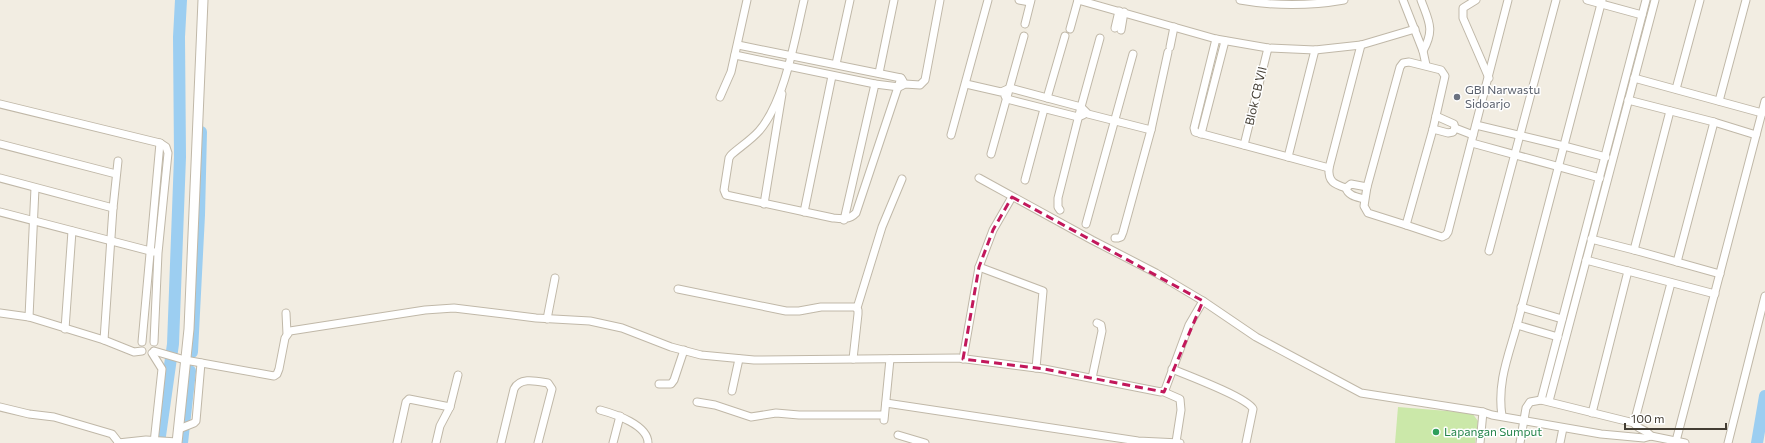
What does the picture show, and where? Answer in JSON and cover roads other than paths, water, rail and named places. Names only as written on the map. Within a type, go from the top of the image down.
[{"type":"street","points":[[0,407],[29,414],[54,416],[112,434],[119,443],[155,441],[175,442],[182,428],[182,360],[189,322],[203,0]]},
{"type":"street","points":[[720,97],[731,72],[747,0]]},
{"type":"street","points":[[804,0],[792,55],[784,82],[773,108],[760,130],[731,154],[728,161],[724,190],[726,195],[844,220],[848,219],[856,213],[902,83]]},
{"type":"street","points":[[836,64],[850,0]]},
{"type":"street","points":[[879,73],[894,0]]},
{"type":"street","points":[[735,55],[875,84],[902,83],[920,85],[924,83],[940,0]]},
{"type":"street","points":[[950,135],[966,84],[988,0]]},
{"type":"street","points":[[1019,0],[1031,1],[1025,24]]},
{"type":"street","points":[[1070,29],[1078,0],[1122,11],[1216,39],[1268,48],[1315,50],[1361,46],[1415,29]]},
{"type":"street","points":[[1240,0],[1262,4],[1287,4],[1329,3],[1344,0]]},
{"type":"street","points":[[1403,0],[1423,51],[1426,65]]},
{"type":"street","points":[[1421,0],[1430,23],[1431,32],[1430,39],[1423,51]]},
{"type":"street","points":[[1476,0],[1463,8],[1463,18],[1489,78]]},
{"type":"street","points":[[1406,225],[1433,129],[1445,76],[1441,70],[1426,65],[1409,62],[1402,63],[1400,66],[1367,187],[1364,206],[1368,213],[1442,237],[1446,235],[1472,143],[1508,0]]},
{"type":"street","points":[[1489,251],[1556,0]]},
{"type":"street","points":[[1587,0],[1601,2],[1642,15]]},
{"type":"street","points":[[1549,401],[1562,333],[1562,319],[1584,250],[1600,178],[1605,171],[1606,157],[1646,0]]},
{"type":"street","points":[[1541,400],[1586,260],[1584,250],[1591,239],[1605,171],[1628,100],[1655,0]]},
{"type":"street","points":[[1676,89],[1700,0]]},
{"type":"street","points":[[1719,101],[1746,0]]},
{"type":"street","points":[[1502,416],[1500,386],[1601,2]]},
{"type":"street","points":[[1118,29],[1122,11]]},
{"type":"street","points":[[1115,238],[1121,237],[1123,232],[1151,130],[1174,27]]},
{"type":"street","points":[[991,154],[1024,36]]},
{"type":"street","points":[[1047,98],[1065,36]]},
{"type":"street","points":[[1060,210],[1058,207],[1058,198],[1078,117],[1100,38]]},
{"type":"street","points":[[1216,39],[1194,128],[1195,132],[1329,168]]},
{"type":"street","points":[[1201,134],[1225,41]]},
{"type":"street","points":[[738,45],[879,73],[902,83]]},
{"type":"street","points":[[1361,46],[1329,168],[1330,180],[1332,183],[1346,188],[1347,192],[1351,195],[1364,199]]},
{"type":"street","name":"Blok CB VII","points":[[1244,145],[1268,48]]},
{"type":"street","points":[[1288,157],[1315,50]]},
{"type":"street","points":[[1086,224],[1133,54]]},
{"type":"street","points":[[857,80],[859,69]]},
{"type":"street","points":[[804,212],[832,76]]},
{"type":"street","points":[[1634,78],[1762,113]]},
{"type":"street","points":[[764,204],[784,82]]},
{"type":"street","points":[[844,220],[875,84]]},
{"type":"street","points":[[966,84],[1001,92],[1007,99],[1078,117],[1088,114],[1151,130]]},
{"type":"street","points":[[1001,92],[1010,88],[1081,107],[1088,114]]},
{"type":"street","points":[[1628,100],[1714,122],[1756,135]]},
{"type":"street","points":[[1676,441],[1756,135],[1762,122],[1762,113],[1765,101]]},
{"type":"street","points":[[0,104],[160,143],[166,147],[168,153],[158,253],[154,342],[156,346],[153,352]]},
{"type":"street","points":[[1025,180],[1044,108]]},
{"type":"street","points":[[1634,250],[1670,111]]},
{"type":"street","points":[[1436,116],[1450,121],[1454,124],[1455,128],[1473,135]]},
{"type":"street","points":[[1677,262],[1714,122]]},
{"type":"street","points":[[1476,125],[1606,157]]},
{"type":"street","points":[[1433,129],[1448,133],[1453,132],[1455,128]]},
{"type":"street","points":[[142,351],[141,346],[160,143]]},
{"type":"street","points":[[1472,143],[1514,156],[1600,178]]},
{"type":"street","points":[[0,144],[116,174]]},
{"type":"street","points":[[104,340],[110,240],[118,161]]},
{"type":"street","points":[[0,178],[113,208]]},
{"type":"street","points":[[979,178],[1156,273],[1203,301],[1256,337],[1362,393],[1483,412],[1605,438],[1646,437],[1685,443]]},
{"type":"street","points":[[853,359],[858,314],[857,308],[882,227],[902,179]]},
{"type":"street","points":[[1346,188],[1351,184],[1367,187]]},
{"type":"street","points":[[29,317],[35,188]]},
{"type":"street","points":[[963,359],[979,267],[993,230],[1012,197]]},
{"type":"street","points":[[0,212],[158,253]]},
{"type":"street","points":[[65,329],[72,231]]},
{"type":"street","points":[[1591,239],[1720,274]]},
{"type":"street","points":[[1586,260],[1715,294]]},
{"type":"street","points":[[979,267],[1043,291],[1036,368]]},
{"type":"street","points":[[1592,413],[1628,271]]},
{"type":"street","points":[[547,319],[555,278]]},
{"type":"street","points":[[1634,423],[1671,283]]},
{"type":"street","points":[[678,289],[786,311],[799,311],[820,307],[857,308]]},
{"type":"street","points":[[1728,443],[1765,296]]},
{"type":"street","points":[[1164,392],[1189,324],[1203,301]]},
{"type":"street","points":[[1521,307],[1562,319]]},
{"type":"street","points":[[287,334],[294,330],[443,308],[454,308],[547,319],[602,323],[622,328],[671,347],[701,355],[739,359],[963,359],[1036,368],[1164,392],[1180,399],[1181,410],[1178,443],[1138,441],[886,403]]},
{"type":"street","points":[[0,313],[29,317],[104,340],[130,351],[142,351],[147,354],[153,352],[182,360],[274,376],[277,374],[279,369],[287,334],[286,313]]},
{"type":"street","points":[[1092,378],[1102,331],[1101,325],[1097,323]]},
{"type":"street","points":[[1517,326],[1562,333]]},
{"type":"street","points":[[142,342],[148,339],[154,342]]},
{"type":"street","points":[[659,384],[668,384],[674,380],[684,350]]},
{"type":"street","points":[[153,352],[162,370],[155,441]]},
{"type":"street","points":[[732,390],[739,359]]},
{"type":"street","points":[[697,402],[715,404],[751,418],[776,413],[884,418],[890,359]]},
{"type":"street","points":[[182,428],[194,423],[197,415],[202,363]]},
{"type":"street","points":[[1172,369],[1235,396],[1251,405],[1253,409],[1246,443]]},
{"type":"street","points":[[436,443],[440,426],[450,407],[458,374]]},
{"type":"street","points":[[501,443],[514,389],[522,381],[548,383],[552,390],[538,443]]},
{"type":"street","points":[[397,443],[406,402],[409,399],[450,407]]},
{"type":"street","points":[[1520,443],[1523,420],[1528,403],[1541,400],[1634,423],[1646,437]]},
{"type":"street","points":[[600,410],[626,418],[646,434],[648,443]]},
{"type":"street","points":[[1480,443],[1483,412]]},
{"type":"street","points":[[613,443],[620,416]]},
{"type":"street","points":[[1560,443],[1562,428]]},
{"type":"street","points":[[898,435],[925,443]]},
{"type":"street","points":[[1599,443],[1605,438]]},
{"type":"waterway","points":[[159,443],[173,344],[180,157],[179,37],[181,0]]},
{"type":"waterway","points":[[192,352],[199,215],[201,132]]},
{"type":"waterway","points":[[182,443],[190,371]]},
{"type":"waterway","points":[[1757,443],[1765,396]]},
{"type":"place","name":"GBI Narwastu Sidoarjo","points":[[1457,97]]},
{"type":"place","name":"Lapangan Sumput","points":[[1436,432]]}]
